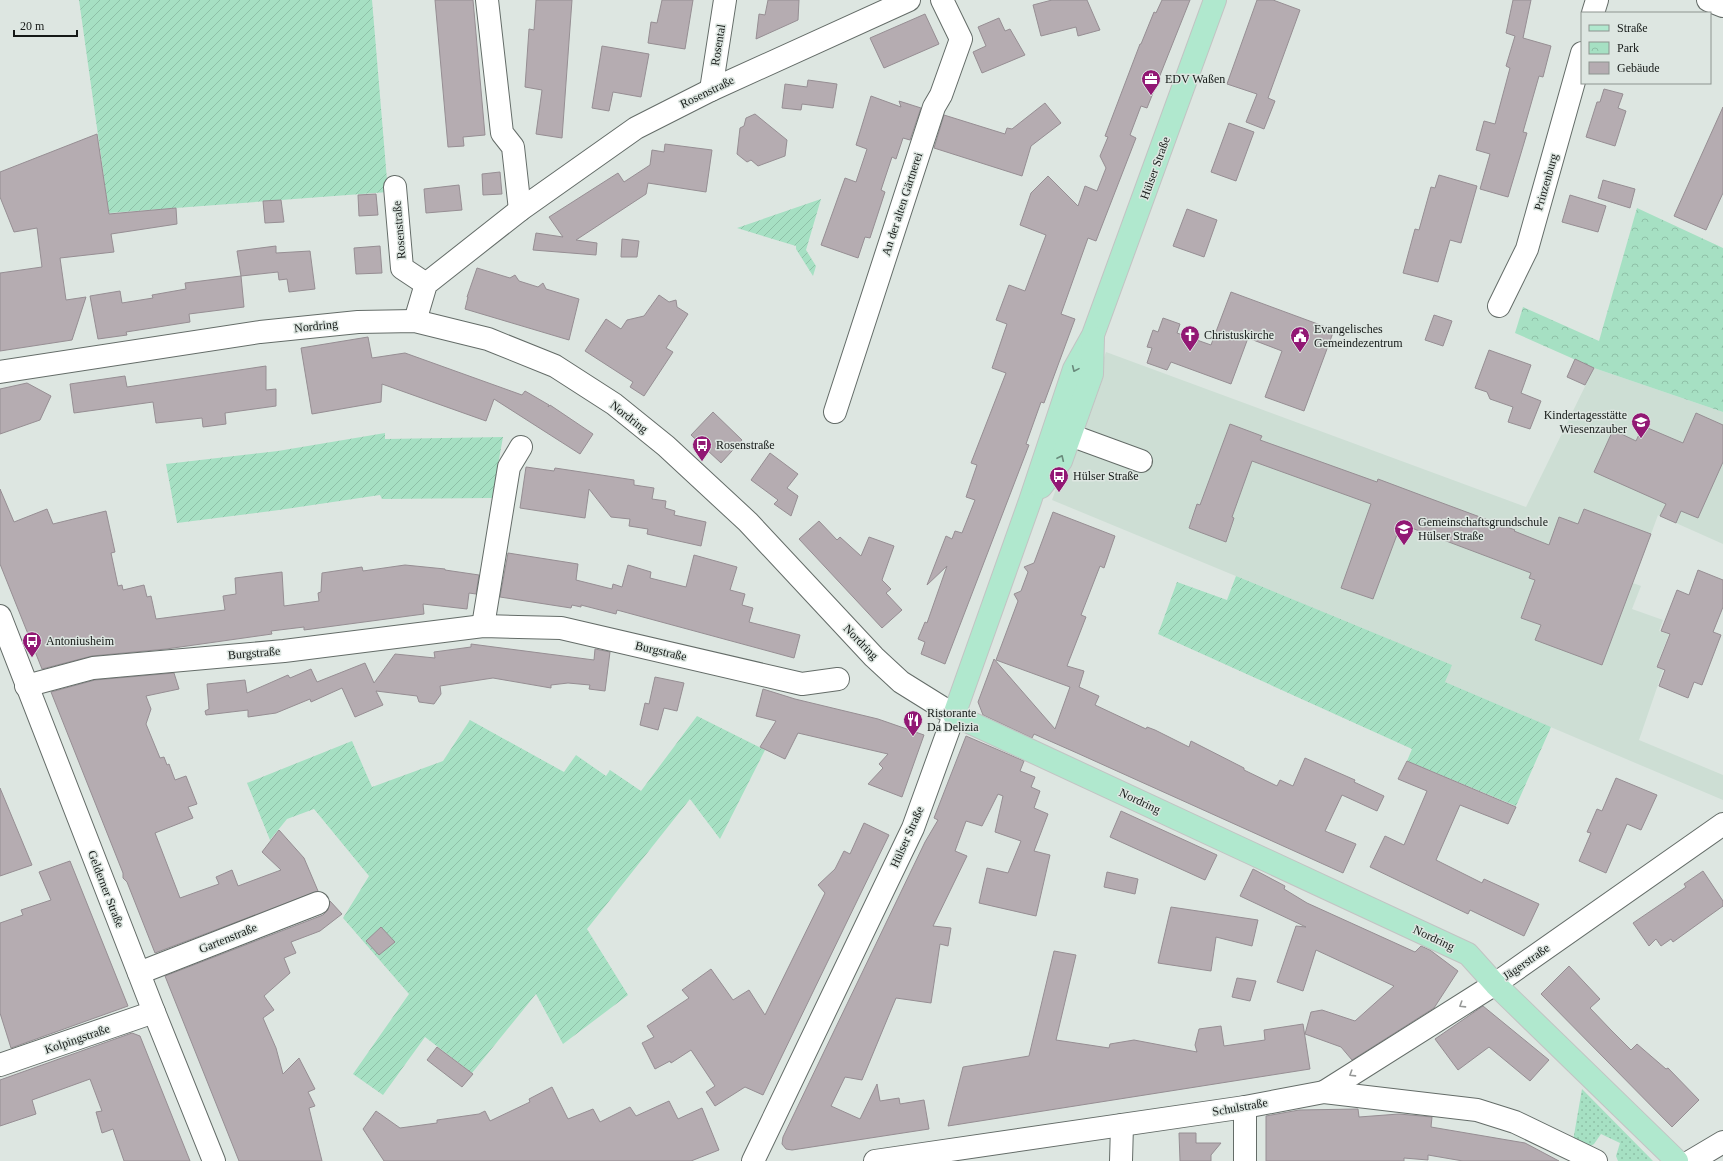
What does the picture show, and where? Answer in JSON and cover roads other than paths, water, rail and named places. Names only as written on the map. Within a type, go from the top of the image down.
[{"type":"main road","name":"Hülser Straße","points":[[954,714],[1030,501],[1074,369],[1094,335],[1215,0]]},
{"type":"main road","name":"Hülser Straße","points":[[1030,501],[1061,461],[1092,374],[1094,335]]},
{"type":"main road","name":"Nordring","points":[[954,714],[1468,954],[1495,984],[1677,1161]]},
{"type":"street","points":[[487,0],[502,133],[513,147],[520,210]]},
{"type":"street","name":"Rosental","points":[[711,90],[725,0]]},
{"type":"street","name":"Rosenstraße","points":[[395,187],[402,268],[426,284],[520,210],[636,128],[711,90],[909,0]]},
{"type":"street","name":"An der alten Gärtnerei","points":[[835,412],[934,107],[941,95],[961,39],[942,0]]},
{"type":"street","points":[[1593,12],[1597,0]]},
{"type":"street","points":[[1708,0],[1723,6]]},
{"type":"street","name":"Prinzenburg","points":[[1499,306],[1527,249],[1581,57]]},
{"type":"street","points":[[415,321],[426,284]]},
{"type":"street","name":"Nordring","points":[[0,372],[260,332],[358,322],[415,321],[488,339],[555,366],[614,404],[666,446],[748,522],[874,657],[901,682],[954,714]]},
{"type":"street","points":[[1070,434],[1141,461]]},
{"type":"street","points":[[483,626],[509,467],[521,447]]},
{"type":"street","name":"Gelderner Straße","points":[[0,616],[154,1012],[214,1161]]},
{"type":"street","name":"Burgstraße","points":[[26,686],[93,668],[284,651],[483,626],[561,628],[802,684],[838,679]]},
{"type":"street","name":"Hülser Straße","points":[[753,1161],[913,828],[954,714]]},
{"type":"street","name":"Jägerstraße","points":[[1324,1092],[1495,984],[1723,824]]},
{"type":"street","name":"Gartenstraße","points":[[139,973],[318,903]]},
{"type":"street","name":"Kolpingstraße","points":[[0,1065],[154,1012]]},
{"type":"street","name":"Schulstraße","points":[[875,1161],[1245,1107],[1324,1092],[1477,1110],[1515,1122],[1596,1161]]},
{"type":"street","points":[[1245,1107],[1245,1161]]},
{"type":"street","points":[[1121,1161],[1122,1125]]},
{"type":"street","points":[[1691,1161],[1723,1142]]},
{"type":"place","name":"EDV Waßen","points":[[1151,96]]},
{"type":"place","name":"Christuskirche","points":[[1190,352]]},
{"type":"place","name":"Evangelisches Gemeindezentrum","points":[[1300,353]]},
{"type":"place","name":"Kindertagesstätte Wiesenzauber","points":[[1641,439]]},
{"type":"place","name":"Rosenstraße","points":[[702,462]]},
{"type":"place","name":"Hülser Straße","points":[[1059,493]]},
{"type":"place","name":"Gemeinschaftsgrundschule Hülser Straße","points":[[1404,546]]},
{"type":"place","name":"Antoniusheim","points":[[32,658]]},
{"type":"place","name":"Ristorante Da Delizia","points":[[913,737]]}]
